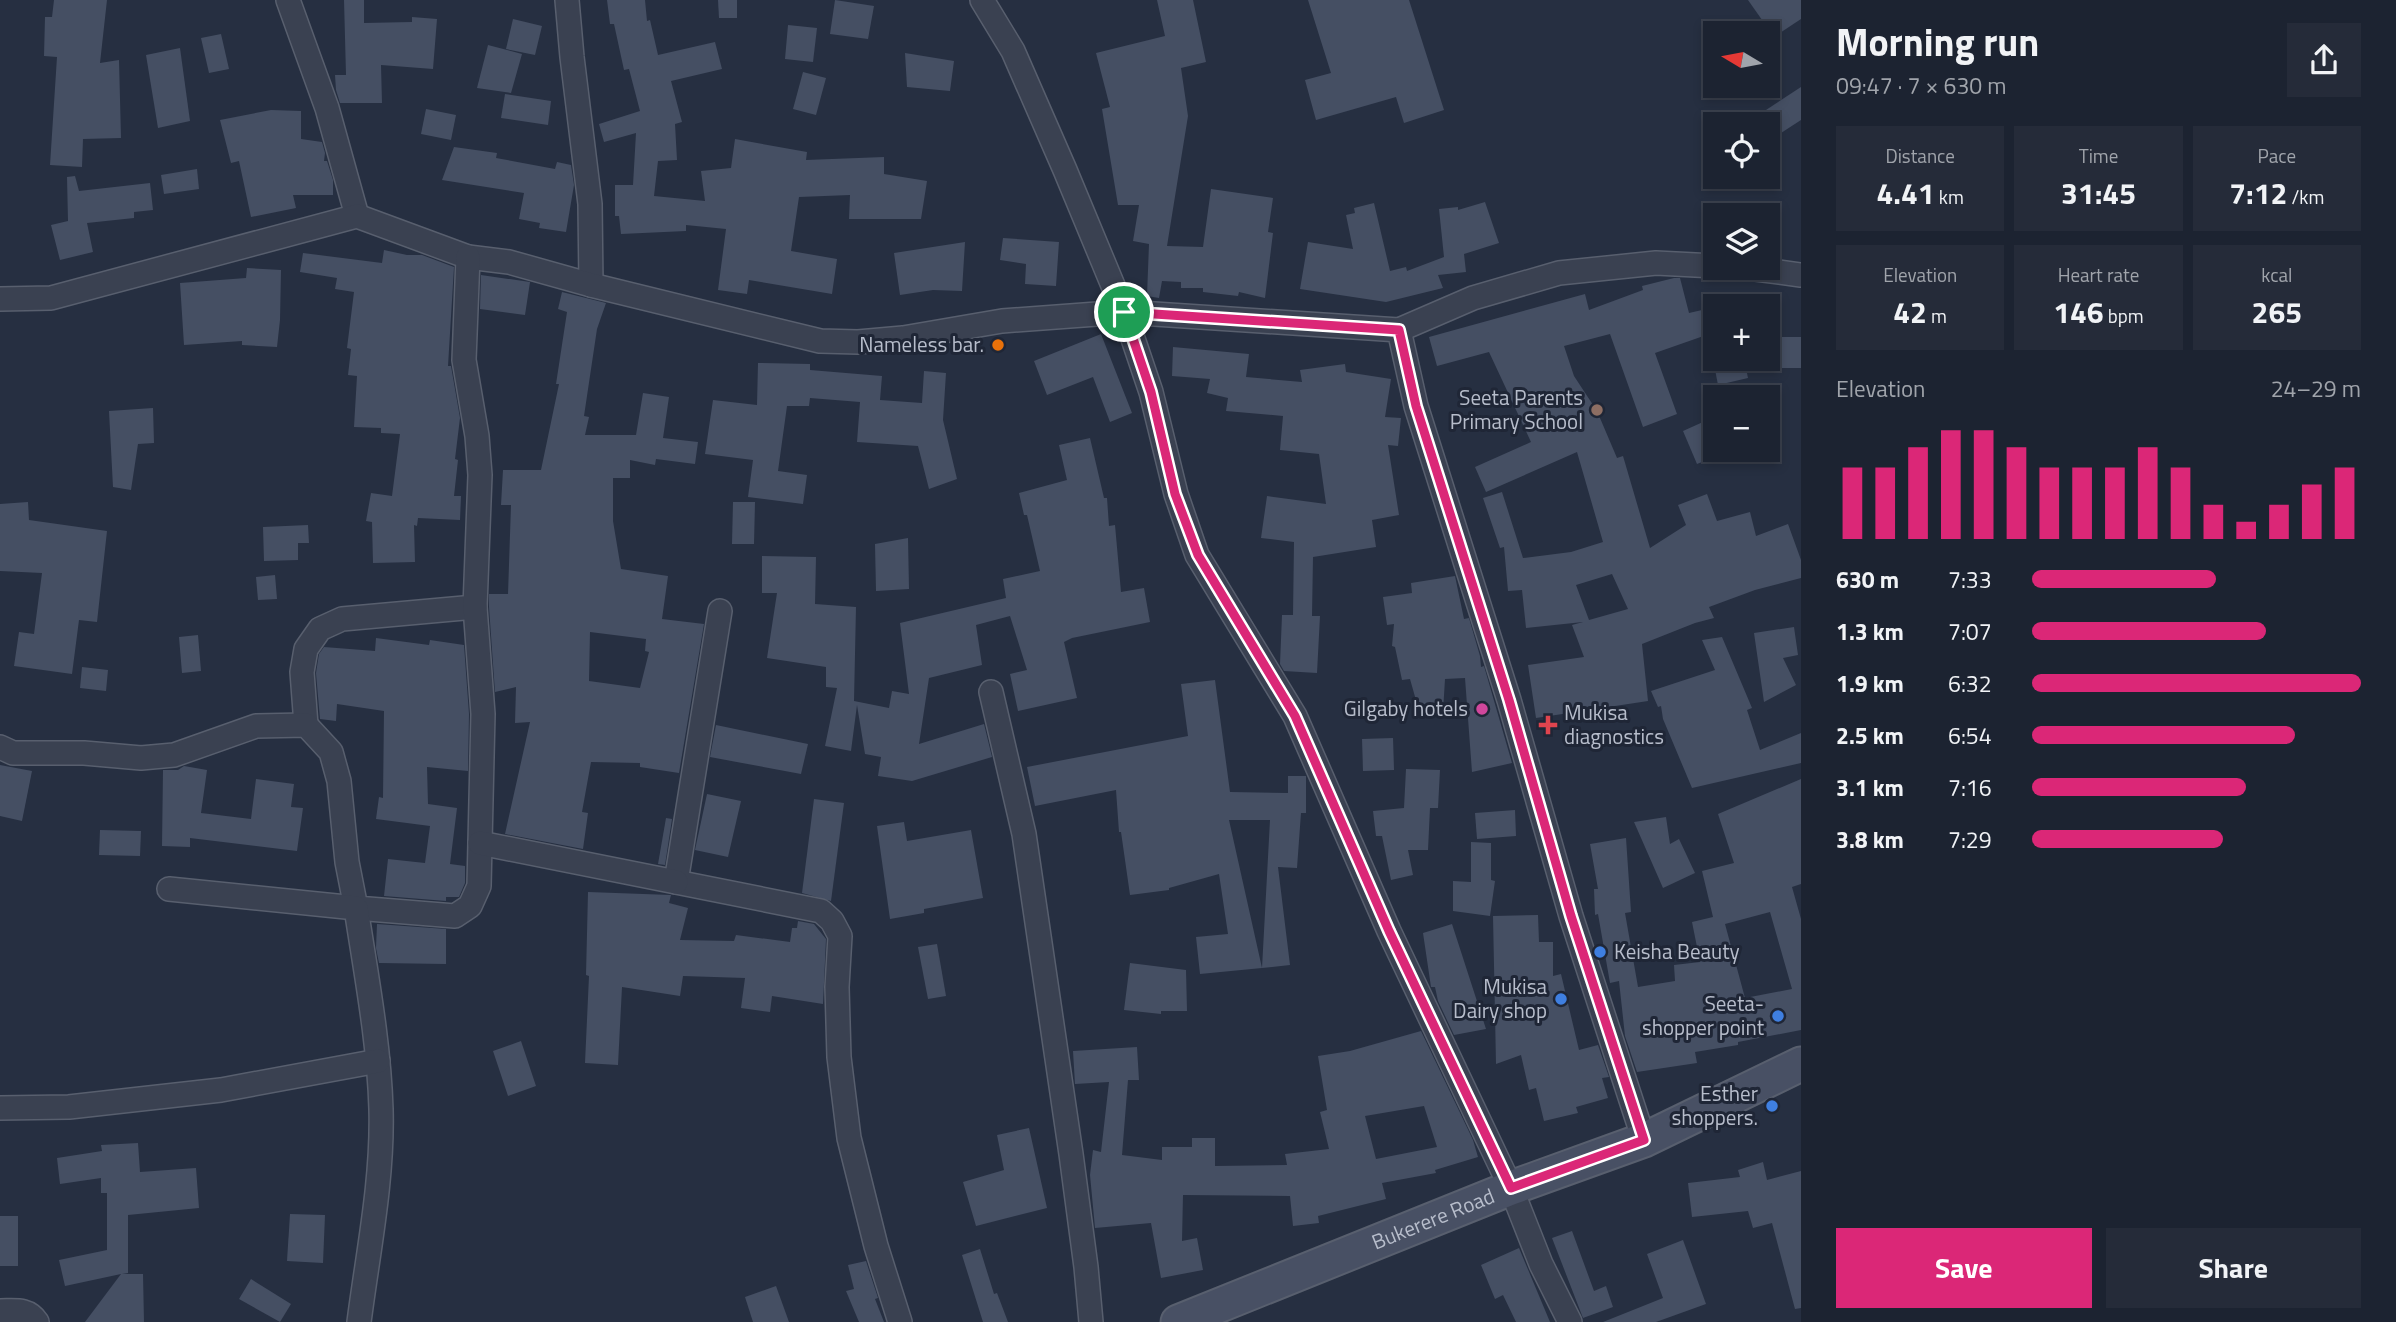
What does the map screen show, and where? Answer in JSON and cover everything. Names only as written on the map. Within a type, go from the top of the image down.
[{"type":"main road","name":"Bukerere Road","points":[[1178,1322],[1511,1188],[1644,1140],[1801,1064]]},
{"type":"street","points":[[288,0],[327,108],[357,216]]},
{"type":"street","points":[[567,0],[590,204],[591,285]]},
{"type":"street","points":[[982,0],[1013,51],[1124,312],[1151,392],[1175,494],[1198,555],[1295,716],[1389,931],[1511,1188],[1541,1264],[1570,1322]]},
{"type":"street","points":[[0,299],[51,298],[357,216],[468,257],[509,262],[591,285],[820,341],[858,342],[903,338],[1002,321],[1124,312],[1399,330],[1473,298],[1559,273],[1656,262],[1703,265]]},
{"type":"street","points":[[169,889],[456,916],[470,906],[478,886],[484,714],[475,607],[480,475],[477,436],[464,360],[468,257]]},
{"type":"street","points":[[1780,272],[1801,275]]},
{"type":"street","points":[[1399,330],[1416,406],[1509,700],[1571,916],[1644,1140]]},
{"type":"street","points":[[359,1322],[379,1167],[381,1112],[378,1061],[347,862],[339,780],[331,752],[306,725],[302,672],[306,649],[320,629],[342,619],[475,607]]},
{"type":"street","points":[[676,882],[720,611]]},
{"type":"street","points":[[991,692],[1024,834],[1071,1154],[1091,1322]]},
{"type":"street","points":[[0,747],[13,753],[84,753],[141,758],[174,755],[256,726],[306,725]]},
{"type":"street","points":[[480,843],[821,912],[832,921],[840,936],[837,987],[839,1057],[849,1138],[876,1246],[900,1322]]},
{"type":"street","points":[[0,1108],[69,1107],[221,1090],[378,1061]]},
{"type":"street","points":[[0,1311],[25,1311],[33,1315],[37,1322]]},
{"type":"building","points":[[54,0],[107,0],[100,63],[119,60],[121,138],[83,139],[82,167],[50,165],[57,57],[44,56],[45,17],[52,17]]},
{"type":"building","points":[[344,0],[364,0],[364,23],[412,22],[412,17],[437,19],[433,69],[381,65],[382,103],[340,103],[335,75],[346,75]]},
{"type":"building","points":[[607,0],[645,0],[647,21],[650,20],[658,55],[715,42],[722,69],[671,81],[682,122],[675,124],[677,160],[658,161],[654,196],[705,201],[701,171],[731,168],[735,139],[807,152],[806,160],[884,157],[884,174],[927,181],[921,219],[849,219],[850,195],[799,197],[791,251],[837,259],[832,294],[749,280],[747,294],[718,290],[726,229],[686,225],[686,231],[621,234],[619,216],[615,216],[615,185],[633,185],[636,133],[604,142],[599,124],[640,111],[629,69],[624,70],[614,24],[610,24]]},
{"type":"building","points":[[718,0],[737,0],[737,18],[719,18]]},
{"type":"building","points":[[835,0],[874,6],[868,39],[830,34]]},
{"type":"building","points":[[1157,0],[1193,0],[1206,62],[1181,68],[1188,116],[1167,246],[1203,247],[1211,189],[1273,198],[1268,232],[1273,233],[1265,298],[1239,292],[1238,296],[1203,292],[1203,288],[1181,288],[1181,282],[1162,281],[1159,298],[1147,296],[1149,244],[1133,241],[1139,205],[1118,205],[1102,109],[1110,107],[1096,53],[1165,36]]},
{"type":"building","points":[[1308,0],[1409,0],[1444,110],[1404,123],[1396,97],[1316,120],[1305,80],[1331,73]]},
{"type":"building","points":[[1748,0],[1801,0],[1801,19],[1780,33],[1780,21],[1763,21]]},
{"type":"building","points":[[513,19],[542,26],[535,55],[506,49]]},
{"type":"building","points":[[788,25],[817,28],[813,62],[785,59]]},
{"type":"building","points":[[221,34],[229,69],[209,73],[201,38]]},
{"type":"building","points":[[488,45],[522,54],[511,93],[477,88]]},
{"type":"building","points":[[180,48],[190,121],[158,128],[146,55]]},
{"type":"building","points":[[905,53],[954,61],[950,91],[907,87]]},
{"type":"building","points":[[803,72],[826,78],[816,115],[793,109]]},
{"type":"building","points":[[1801,87],[1801,120],[1781,133],[1780,112],[1766,110]]},
{"type":"building","points":[[505,94],[551,101],[548,125],[501,118]]},
{"type":"building","points":[[426,109],[456,115],[451,140],[421,134]]},
{"type":"building","points":[[271,110],[301,111],[301,139],[322,142],[324,161],[327,161],[333,180],[333,195],[293,195],[296,208],[251,217],[239,161],[231,163],[220,120]]},
{"type":"building","points":[[454,147],[497,153],[496,158],[555,169],[557,162],[571,165],[574,185],[566,232],[539,228],[540,223],[519,219],[524,193],[442,180]]},
{"type":"building","points":[[197,169],[199,189],[164,194],[161,175]]},
{"type":"building","points":[[75,176],[79,191],[150,183],[153,210],[134,212],[134,218],[87,223],[93,252],[60,260],[51,225],[68,221],[67,177]]},
{"type":"building","points":[[1485,202],[1499,243],[1464,254],[1466,272],[1438,275],[1443,288],[1386,302],[1300,289],[1308,242],[1353,249],[1346,215],[1355,213],[1354,208],[1374,203],[1390,271],[1406,267],[1407,271],[1444,257],[1439,209],[1458,207],[1458,210]]},
{"type":"building","points":[[1003,238],[1059,242],[1056,286],[1025,284],[1026,264],[1000,260]]},
{"type":"building","points":[[965,242],[962,291],[933,290],[900,295],[894,253]]},
{"type":"building","points":[[384,250],[422,255],[454,267],[448,366],[451,366],[460,418],[454,496],[461,496],[460,520],[418,518],[417,526],[414,525],[415,562],[373,563],[372,522],[366,521],[371,493],[392,496],[400,434],[381,433],[381,428],[354,427],[357,376],[348,375],[351,349],[347,348],[354,292],[335,289],[337,278],[300,272],[303,253],[382,263]]},
{"type":"building","points":[[247,268],[281,270],[277,347],[242,345],[242,341],[184,345],[180,283],[246,278]]},
{"type":"building","points":[[481,275],[530,282],[525,315],[480,309]]},
{"type":"building","points":[[1680,278],[1689,313],[1703,310],[1703,336],[1655,353],[1677,414],[1643,427],[1610,334],[1564,346],[1574,376],[1597,411],[1617,458],[1623,456],[1650,548],[1686,525],[1678,505],[1707,494],[1717,521],[1750,512],[1756,536],[1788,524],[1801,560],[1801,578],[1755,590],[1709,607],[1714,618],[1642,644],[1648,701],[1536,718],[1528,665],[1584,657],[1572,625],[1583,622],[1526,628],[1522,590],[1508,591],[1504,547],[1500,548],[1483,498],[1502,492],[1523,558],[1571,552],[1603,542],[1577,452],[1486,492],[1475,467],[1531,442],[1489,352],[1437,366],[1429,337],[1585,294],[1589,310],[1643,290],[1642,286]],"holes":[[[1612,574],[1628,609],[1589,620],[1576,585]]]},
{"type":"building","points":[[562,292],[606,303],[597,329],[584,416],[589,417],[585,435],[636,435],[643,393],[669,397],[663,438],[698,442],[695,464],[656,459],[655,465],[630,460],[630,478],[613,478],[613,521],[621,569],[668,576],[662,619],[704,624],[679,773],[640,767],[640,763],[591,762],[582,812],[588,813],[583,849],[505,834],[530,722],[515,723],[516,687],[495,692],[489,607],[489,594],[508,594],[511,505],[501,505],[503,470],[541,470],[559,384],[556,384],[567,312],[558,309]],"holes":[[[590,632],[646,639],[645,651],[649,652],[640,688],[589,681]]]},
{"type":"building","points":[[1101,334],[1132,413],[1110,422],[1093,377],[1047,395],[1034,361]]},
{"type":"building","points":[[1780,337],[1801,337],[1801,368],[1780,368]]},
{"type":"building","points":[[1173,347],[1249,354],[1246,377],[1302,382],[1300,370],[1345,364],[1346,372],[1391,379],[1385,417],[1401,418],[1398,446],[1388,445],[1399,515],[1372,520],[1376,547],[1313,557],[1312,616],[1320,616],[1317,673],[1284,671],[1280,664],[1282,615],[1293,615],[1294,542],[1261,538],[1267,496],[1326,504],[1319,454],[1280,450],[1283,416],[1226,411],[1228,398],[1207,393],[1210,379],[1172,376]]},
{"type":"building","points":[[758,363],[810,364],[810,370],[882,376],[880,400],[922,403],[924,371],[946,373],[943,420],[957,479],[929,489],[918,446],[857,442],[860,402],[810,398],[809,406],[787,406],[778,471],[807,475],[803,504],[748,497],[753,460],[705,454],[713,400],[757,405]]},
{"type":"building","points":[[1715,371],[1747,371],[1748,378],[1718,385]]},
{"type":"building","points":[[153,408],[154,443],[138,444],[131,490],[113,487],[109,411]]},
{"type":"building","points":[[1703,422],[1703,462],[1697,464],[1683,431]]},
{"type":"building","points":[[1090,438],[1104,498],[1107,498],[1109,526],[1115,525],[1121,592],[1144,588],[1150,622],[1064,642],[1077,698],[1018,711],[1010,674],[1027,670],[1010,616],[976,625],[982,665],[929,678],[919,744],[984,724],[992,757],[912,781],[878,776],[881,757],[865,754],[857,705],[851,751],[825,746],[837,688],[826,687],[826,667],[767,658],[777,593],[762,593],[762,556],[816,557],[815,604],[856,607],[854,701],[889,708],[892,691],[909,694],[900,623],[1006,598],[1003,579],[1040,571],[1019,493],[1067,480],[1059,445]]},
{"type":"building","points":[[28,502],[29,520],[107,531],[97,622],[79,620],[72,674],[14,666],[19,632],[34,634],[42,573],[0,571],[0,504]]},
{"type":"building","points":[[733,502],[755,502],[754,544],[732,544]]},
{"type":"building","points":[[308,525],[309,543],[298,543],[298,560],[264,561],[263,527]]},
{"type":"building","points":[[908,538],[909,589],[876,591],[875,544]]},
{"type":"building","points":[[275,575],[277,599],[258,600],[256,577]]},
{"type":"building","points":[[1455,576],[1464,619],[1469,618],[1481,667],[1484,666],[1512,763],[1472,772],[1465,678],[1445,679],[1443,712],[1421,718],[1410,679],[1402,680],[1395,647],[1392,646],[1394,624],[1387,625],[1383,597],[1412,593],[1411,583]]},
{"type":"building","points":[[1794,627],[1798,655],[1783,658],[1796,685],[1764,702],[1754,633]]},
{"type":"building","points":[[198,635],[201,671],[182,673],[179,637]]},
{"type":"building","points":[[1722,637],[1752,708],[1747,710],[1760,750],[1801,733],[1801,763],[1692,788],[1663,719],[1661,706],[1658,707],[1651,691],[1715,670],[1702,640]]},
{"type":"building","points":[[376,638],[429,645],[430,640],[464,645],[469,714],[468,771],[427,767],[428,804],[457,808],[450,864],[465,866],[465,883],[459,897],[446,897],[446,901],[384,896],[388,859],[425,863],[430,826],[376,819],[379,797],[383,798],[384,711],[337,704],[336,721],[320,719],[316,673],[319,654],[324,647],[375,651]]},
{"type":"building","points":[[82,667],[108,670],[106,691],[80,688]]},
{"type":"building","points":[[1215,680],[1230,792],[1288,793],[1288,776],[1306,776],[1306,813],[1301,813],[1297,868],[1278,867],[1290,965],[1262,968],[1200,974],[1196,937],[1228,934],[1219,874],[1169,890],[1130,895],[1119,832],[1116,790],[1035,806],[1027,767],[1188,736],[1181,684]],"holes":[[[1229,820],[1270,820],[1262,968]]]},
{"type":"building","points":[[716,725],[808,744],[801,774],[710,757]]},
{"type":"building","points":[[1393,738],[1394,770],[1363,771],[1362,739]]},
{"type":"building","points":[[0,765],[32,771],[22,821],[0,816]]},
{"type":"building","points":[[184,766],[207,770],[201,813],[251,819],[256,779],[294,784],[291,807],[303,808],[297,851],[190,838],[190,847],[162,846],[163,770],[178,770]]},
{"type":"building","points":[[1406,769],[1440,770],[1438,808],[1430,808],[1428,850],[1408,850],[1413,875],[1391,880],[1382,836],[1376,836],[1373,811],[1404,808]]},
{"type":"building","points":[[1801,779],[1801,884],[1792,887],[1801,919],[1801,1030],[1695,1052],[1697,1063],[1637,1072],[1625,1036],[1619,981],[1610,983],[1598,914],[1595,915],[1594,889],[1598,889],[1590,844],[1626,838],[1631,912],[1625,913],[1638,987],[1675,981],[1674,965],[1700,962],[1692,922],[1713,917],[1702,871],[1734,863],[1718,814]],"holes":[[[1770,912],[1792,989],[1745,998],[1725,924]]]},
{"type":"building","points":[[707,794],[741,801],[728,857],[695,850]]},
{"type":"building","points":[[814,799],[844,803],[831,901],[802,893]]},
{"type":"building","points":[[1515,810],[1516,836],[1477,839],[1475,813]]},
{"type":"building","points":[[1666,817],[1670,844],[1679,839],[1695,873],[1663,888],[1634,822]]},
{"type":"building","points":[[666,818],[672,819],[665,865],[658,864]]},
{"type":"building","points":[[904,822],[907,841],[971,830],[983,898],[924,909],[924,913],[890,919],[877,826]]},
{"type":"building","points":[[100,830],[141,831],[140,856],[99,855]]},
{"type":"building","points":[[1471,842],[1491,843],[1491,880],[1495,881],[1490,916],[1453,911],[1453,881],[1471,882]]},
{"type":"building","points":[[588,892],[671,895],[669,903],[688,908],[680,940],[734,941],[736,935],[790,942],[792,928],[797,928],[798,921],[814,924],[826,939],[823,1004],[772,996],[770,1012],[741,1008],[745,978],[683,976],[680,996],[622,987],[618,1065],[585,1063],[589,976],[586,975]]},
{"type":"building","points":[[1538,915],[1539,942],[1553,942],[1553,976],[1561,974],[1579,1050],[1598,1045],[1609,1077],[1602,1078],[1608,1098],[1576,1107],[1578,1113],[1544,1121],[1536,1088],[1529,1090],[1521,1055],[1496,1064],[1493,916]]},
{"type":"building","points":[[377,924],[446,929],[446,964],[379,963],[376,948]]},
{"type":"building","points":[[1452,924],[1486,1029],[1454,1035],[1438,1001],[1435,987],[1431,987],[1423,933]]},
{"type":"building","points":[[937,944],[946,996],[928,999],[918,947]]},
{"type":"building","points":[[1130,963],[1186,970],[1187,1011],[1161,1011],[1161,1014],[1124,1010]]},
{"type":"building","points":[[1421,1031],[1473,1140],[1478,1157],[1435,1170],[1436,1173],[1382,1183],[1386,1199],[1318,1216],[1319,1223],[1293,1226],[1290,1196],[1183,1195],[1182,1241],[1197,1238],[1203,1270],[1161,1278],[1151,1223],[1095,1228],[1090,1175],[1093,1150],[1101,1152],[1109,1082],[1075,1084],[1073,1051],[1137,1047],[1139,1080],[1128,1080],[1122,1155],[1162,1160],[1162,1147],[1192,1147],[1192,1138],[1215,1138],[1215,1166],[1287,1165],[1285,1154],[1329,1149],[1320,1112],[1327,1110],[1318,1056],[1350,1051]],"holes":[[[1424,1106],[1437,1147],[1376,1159],[1365,1116]]]},
{"type":"building","points":[[521,1041],[536,1086],[508,1096],[493,1051]]},
{"type":"building","points":[[1029,1128],[1047,1208],[976,1226],[963,1182],[1004,1170],[997,1135]]},
{"type":"building","points":[[138,1143],[140,1172],[196,1168],[199,1208],[128,1215],[128,1273],[122,1274],[143,1274],[144,1322],[85,1322],[121,1274],[65,1286],[59,1260],[107,1250],[107,1193],[101,1193],[101,1178],[60,1184],[57,1158],[102,1151],[101,1145]]},
{"type":"building","points":[[1763,1162],[1767,1180],[1801,1171],[1801,1308],[1795,1309],[1772,1223],[1753,1228],[1748,1211],[1692,1217],[1688,1183],[1740,1177],[1738,1170]]},
{"type":"building","points":[[290,1214],[325,1215],[323,1263],[287,1261]]},
{"type":"building","points":[[0,1216],[18,1216],[18,1266],[0,1266]]},
{"type":"building","points":[[1572,1231],[1594,1291],[1606,1286],[1613,1307],[1583,1318],[1552,1238]]},
{"type":"building","points":[[1683,1240],[1706,1304],[1656,1322],[1603,1322],[1663,1298],[1647,1254]]},
{"type":"building","points":[[1519,1248],[1550,1322],[1516,1322],[1503,1295],[1495,1299],[1481,1265]]},
{"type":"building","points":[[980,1249],[994,1294],[997,1293],[1008,1322],[983,1322],[962,1255]]},
{"type":"building","points":[[866,1261],[878,1298],[875,1299],[884,1322],[859,1322],[846,1291],[854,1289],[848,1265]]},
{"type":"building","points":[[251,1279],[291,1304],[280,1322],[239,1299]]},
{"type":"building","points":[[776,1286],[789,1322],[753,1322],[745,1297]]},
{"type":"place","name":"Nameless bar.","points":[[998,345]]},
{"type":"place","name":"Seeta Parents Primary School","points":[[1597,410]]},
{"type":"place","name":"Gilgaby hotels","points":[[1482,709]]},
{"type":"place","name":"Mukisa diagnostics","points":[[1548,725]]},
{"type":"place","name":"Keisha Beauty","points":[[1600,952]]},
{"type":"place","name":"Mukisa Dairy shop","points":[[1561,999]]},
{"type":"place","name":"Seeta- shopper point","points":[[1778,1016]]},
{"type":"place","name":"Esther shoppers.","points":[[1772,1106]]},
{"type":"route","points":[[1124,312],[1399,330],[1416,406],[1509,700],[1571,916],[1644,1140],[1511,1188],[1389,931],[1295,716],[1198,555],[1175,494],[1151,392],[1124,312]]}]
